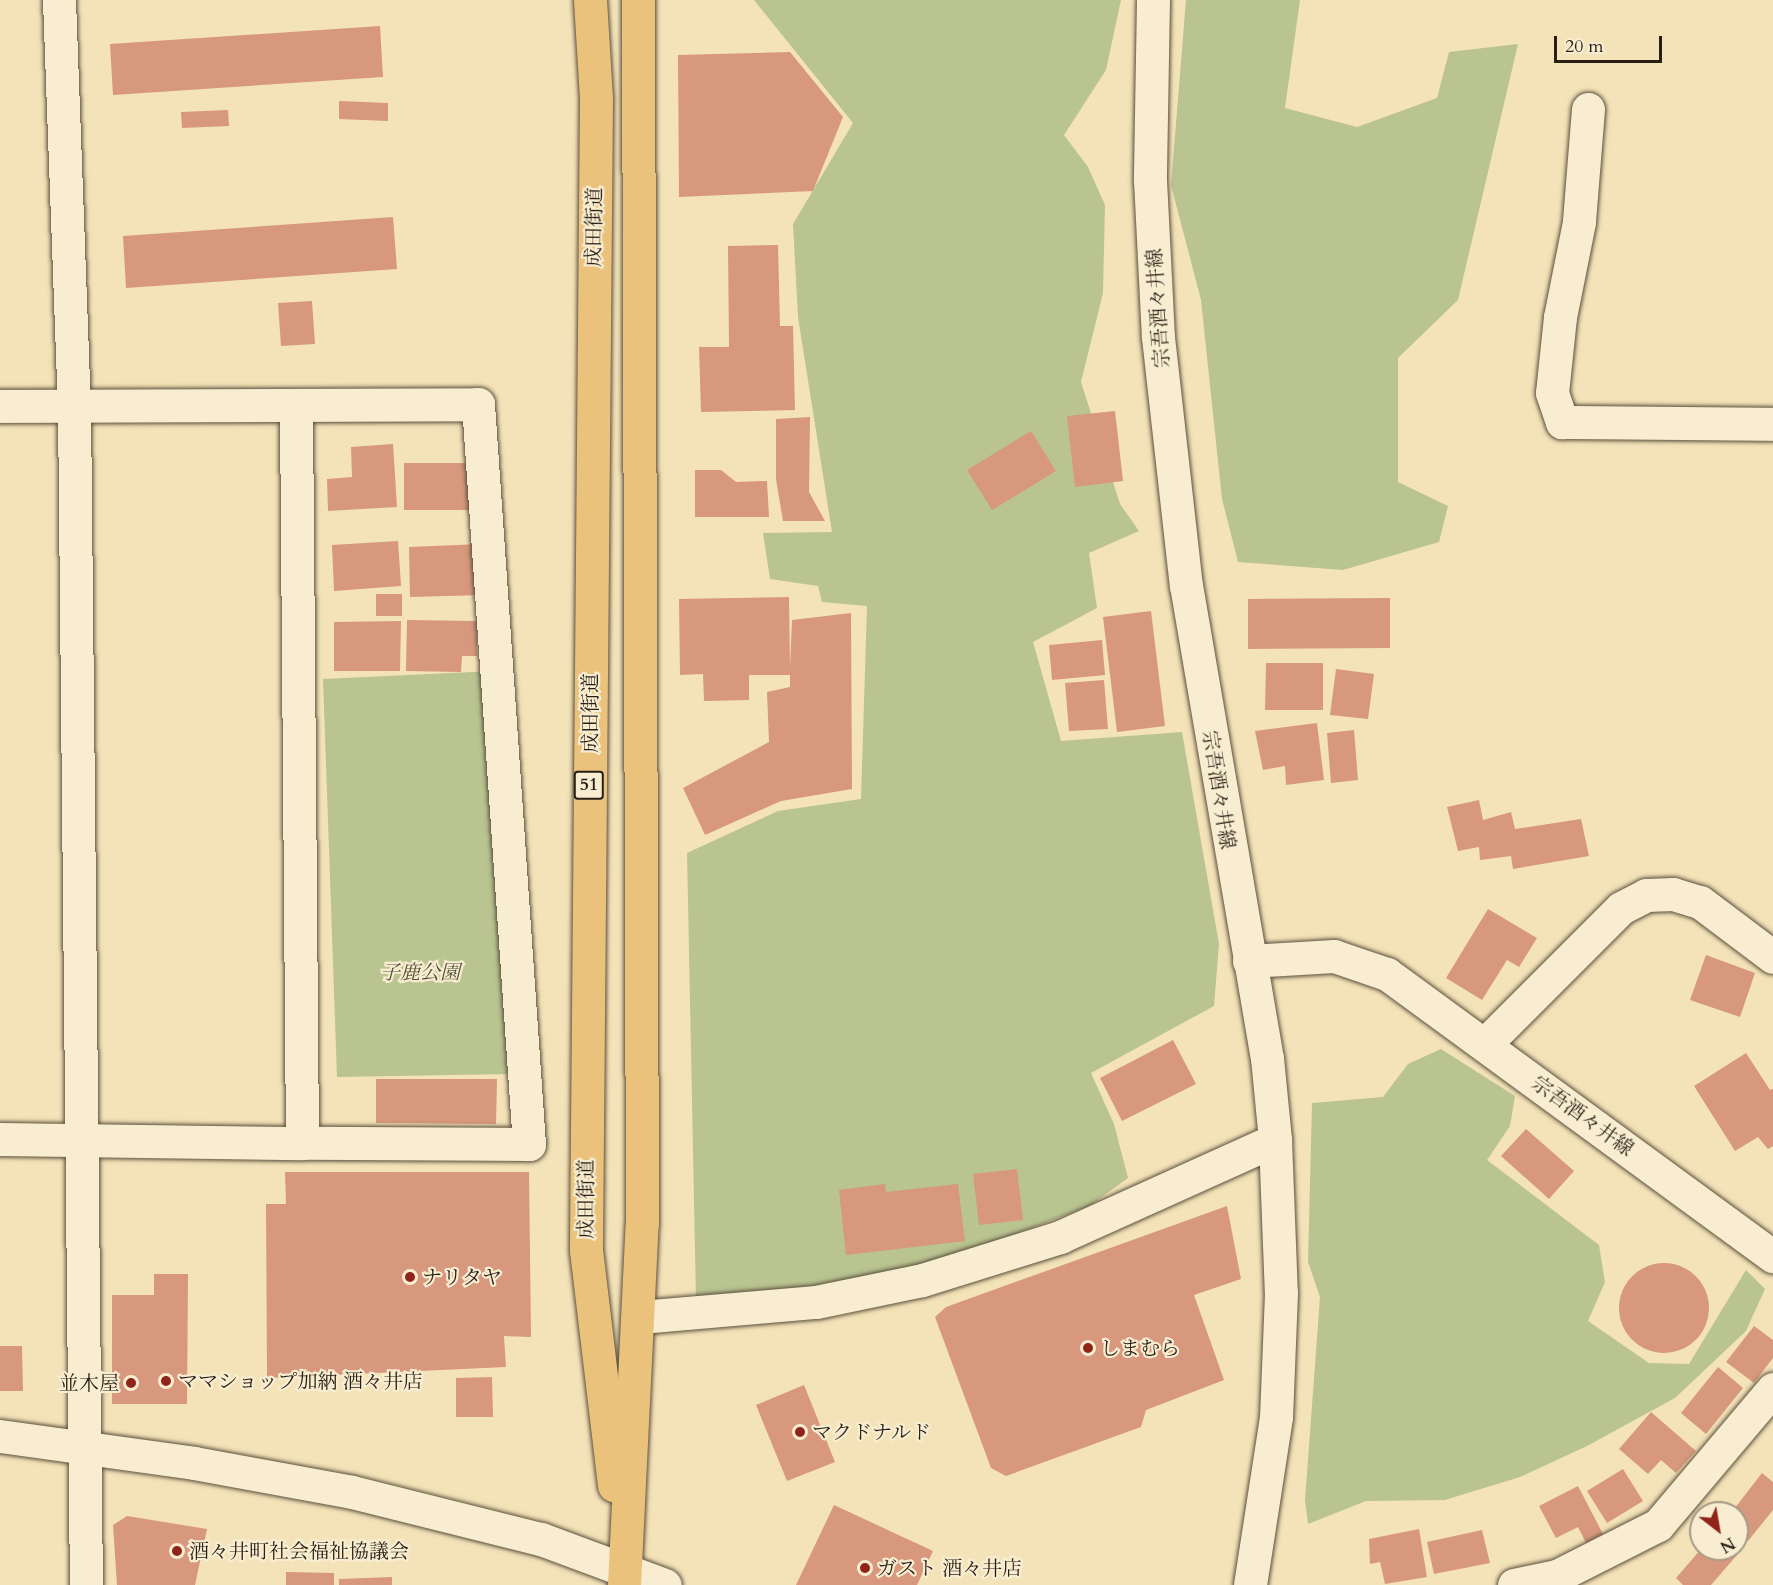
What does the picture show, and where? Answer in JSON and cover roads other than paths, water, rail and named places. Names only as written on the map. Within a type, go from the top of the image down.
[{"type":"highway","name":"成田街道","points":[[590,0],[596,99],[586,1250],[624,1576]]},
{"type":"highway","points":[[624,1576],[640,1317],[638,0]]},
{"type":"street","points":[[59,0],[74,406],[86,1585]]},
{"type":"street","name":"宗吾酒々井線","points":[[1153,0],[1150,180],[1158,337],[1186,585],[1249,961],[1335,956],[1387,974],[1773,1256]]},
{"type":"street","points":[[1588,109],[1579,222],[1560,317],[1552,393],[1562,422],[1773,424]]},
{"type":"street","points":[[0,406],[478,404],[529,1144],[0,1139]]},
{"type":"street","points":[[296,406],[302,1143]]},
{"type":"street","points":[[1485,1044],[1621,908],[1646,895],[1673,894],[1700,902],[1773,957]]},
{"type":"street","points":[[1249,961],[1267,1058],[1275,1140],[1281,1293],[1276,1417],[1250,1585]]},
{"type":"street","points":[[640,1317],[816,1302],[922,1280],[1060,1237],[1275,1140]]},
{"type":"street","points":[[1521,1584],[1557,1576],[1658,1525],[1773,1389]]},
{"type":"street","points":[[0,1436],[84,1447],[352,1492],[541,1539],[624,1576],[665,1585]]},
{"type":"place","name":"ナリタヤ","points":[[410,1277]]},
{"type":"place","name":"しまむら","points":[[1088,1348]]},
{"type":"place","name":"ママショップ加納 酒々井店","points":[[166,1381]]},
{"type":"place","name":"並木屋","points":[[131,1383]]},
{"type":"place","name":"マクドナルド","points":[[800,1432]]},
{"type":"place","name":"酒々井町社会福祉協議会","points":[[177,1551]]},
{"type":"place","name":"ガスト 酒々井店","points":[[865,1568]]},
{"type":"park label","name":"子鹿公園","points":[[420,972]]}]
